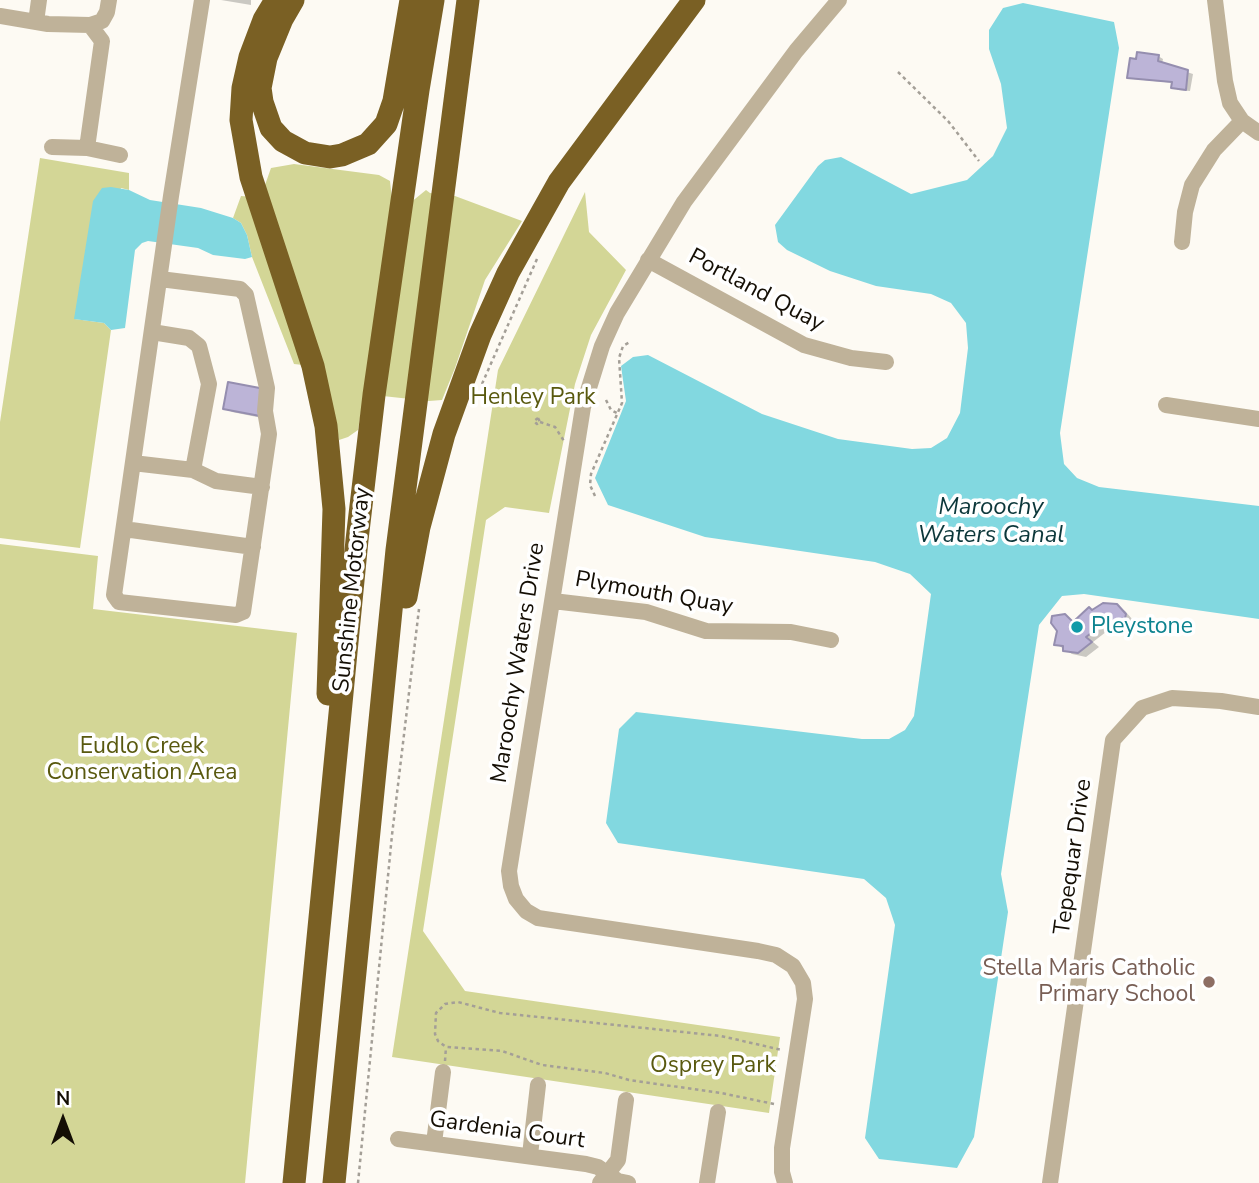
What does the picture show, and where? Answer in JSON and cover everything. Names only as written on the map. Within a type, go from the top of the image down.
[{"type":"highway","points":[[276,0],[264,20],[250,57],[243,88],[242,129],[251,177],[313,366],[326,426],[334,509],[327,708],[336,749]]},
{"type":"highway","points":[[293,0],[266,58],[260,88],[265,114],[277,135],[292,147],[305,153],[330,157],[342,156],[368,144],[386,124],[394,101],[411,0]]},
{"type":"highway","name":"Sunshine Motorway","points":[[294,1183],[374,395],[433,0]]},
{"type":"highway","name":"Sunshine Motorway","points":[[334,1183],[397,550],[468,0]]},
{"type":"highway","points":[[374,776],[389,733],[403,620],[419,527],[444,434],[480,335],[508,273],[559,182],[694,0]]},
{"type":"street","points":[[36,22],[39,0]]},
{"type":"street","points":[[0,16],[36,22],[90,24],[102,21],[109,0]]},
{"type":"street","points":[[160,279],[240,289],[246,295],[267,388],[265,411],[269,434],[243,612],[236,615],[118,602],[114,594],[171,196],[202,0]]},
{"type":"street","name":"Maroochy Waters Drive","points":[[785,1183],[782,1148],[805,999],[803,984],[793,966],[776,955],[758,951],[538,918],[526,911],[516,899],[509,871],[583,407],[602,346],[617,313],[648,260],[713,160],[796,51],[839,0]]},
{"type":"street","points":[[1215,0],[1230,103],[1242,121],[1259,133]]},
{"type":"street","points":[[87,148],[102,41],[90,24]]},
{"type":"street","points":[[1182,242],[1185,212],[1192,185],[1214,150],[1242,121]]},
{"type":"street","points":[[52,147],[87,148],[120,155]]},
{"type":"street","name":"Portland Quay","points":[[648,260],[804,345],[851,358],[886,362]]},
{"type":"street","points":[[152,332],[189,338],[199,346],[209,384],[192,470]]},
{"type":"street","points":[[1166,405],[1259,419]]},
{"type":"street","points":[[134,463],[192,470],[216,481],[262,487]]},
{"type":"street","points":[[124,529],[253,547]]},
{"type":"street","name":"Plymouth Quay","points":[[553,601],[646,612],[706,631],[791,632],[831,640]]},
{"type":"street","name":"Tepequar Drive","points":[[1050,1183],[1114,740],[1143,708],[1172,698],[1259,706]]},
{"type":"street","points":[[434,1143],[443,1072]]},
{"type":"street","points":[[530,1155],[538,1085]]},
{"type":"street","points":[[604,1178],[618,1160],[626,1100]]},
{"type":"street","points":[[707,1183],[718,1112]]},
{"type":"street","name":"Gardenia Court","points":[[398,1139],[586,1164],[598,1167],[604,1178],[628,1183]]},
{"type":"path","points":[[898,72],[951,124],[979,161]]},
{"type":"path","points":[[477,394],[537,259]]},
{"type":"path","points":[[595,496],[590,485],[591,474],[623,398],[619,358],[623,346],[630,342]]},
{"type":"path","points":[[606,401],[611,410],[618,413]]},
{"type":"path","points":[[540,422],[555,427],[566,444]]},
{"type":"path","points":[[358,1183],[392,835],[419,608]]},
{"type":"path","points":[[774,1104],[721,1093],[629,1080],[605,1073],[542,1065],[502,1051],[446,1046],[438,1041],[436,1013],[445,1004],[458,1002],[500,1013],[721,1036],[782,1050]]},
{"type":"green space","points":[[40,158],[129,173],[129,190],[121,188],[75,319],[104,323],[111,330],[80,548],[0,538],[0,422]]},
{"type":"green space","points":[[294,164],[379,175],[390,181],[392,200],[410,203],[426,190],[430,193],[455,196],[522,221],[485,280],[442,400],[364,394],[358,430],[339,440],[331,398],[321,367],[294,364],[252,257],[247,235],[241,223],[233,218],[241,196],[267,198],[265,185],[271,168]]},
{"type":"green space","points":[[585,192],[589,232],[626,270],[591,335],[575,384],[549,513],[505,507],[486,520],[423,931],[465,991],[780,1037],[769,1113],[392,1057],[498,370]]},
{"type":"green space","name":"Eudlo Creek Conservation Area","points":[[0,544],[98,556],[93,609],[297,633],[245,1183],[0,1183]]},
{"type":"water","name":"Maroochy Waters Canal","points":[[1023,3],[1114,22],[1119,48],[1060,433],[1064,464],[1077,478],[1099,487],[1259,506],[1259,619],[1084,594],[1062,596],[1039,625],[1001,874],[1008,912],[974,1137],[957,1168],[879,1159],[865,1138],[895,925],[886,898],[864,879],[618,843],[606,823],[619,729],[636,712],[862,739],[889,739],[905,730],[914,716],[931,594],[910,574],[875,562],[705,537],[608,505],[595,478],[626,401],[621,366],[633,357],[648,355],[762,414],[838,439],[912,449],[931,448],[947,438],[960,413],[968,348],[966,323],[951,303],[931,294],[876,286],[830,271],[787,250],[778,242],[775,225],[825,160],[841,157],[911,194],[967,180],[993,156],[1007,128],[1001,84],[989,49],[989,30],[1003,8]]},
{"type":"water","points":[[102,188],[129,190],[150,200],[201,208],[233,218],[241,223],[247,235],[252,257],[245,259],[213,255],[198,248],[148,241],[142,243],[135,250],[125,328],[111,330],[104,323],[74,319],[93,201]]},
{"type":"building","points":[[1137,52],[1159,55],[1158,61],[1188,70],[1186,90],[1171,88],[1172,82],[1127,78],[1130,58],[1136,59]]},
{"type":"building","points":[[228,382],[265,389],[260,416],[223,409]]},
{"type":"building","name":"Pleystone","points":[[1103,603],[1117,604],[1126,614],[1124,623],[1107,621],[1086,637],[1092,642],[1078,653],[1063,651],[1063,646],[1054,645],[1057,631],[1051,623],[1052,616],[1065,614],[1073,622],[1089,607],[1092,610]]},
{"type":"place","name":"Pleystone","points":[[1077,627]]},
{"type":"place","name":"Stella Maris Catholic Primary School","points":[[1209,982]]},
{"type":"park label","name":"Henley Park","points":[[533,398]]},
{"type":"park label","name":"Osprey Park","points":[[713,1066]]}]
